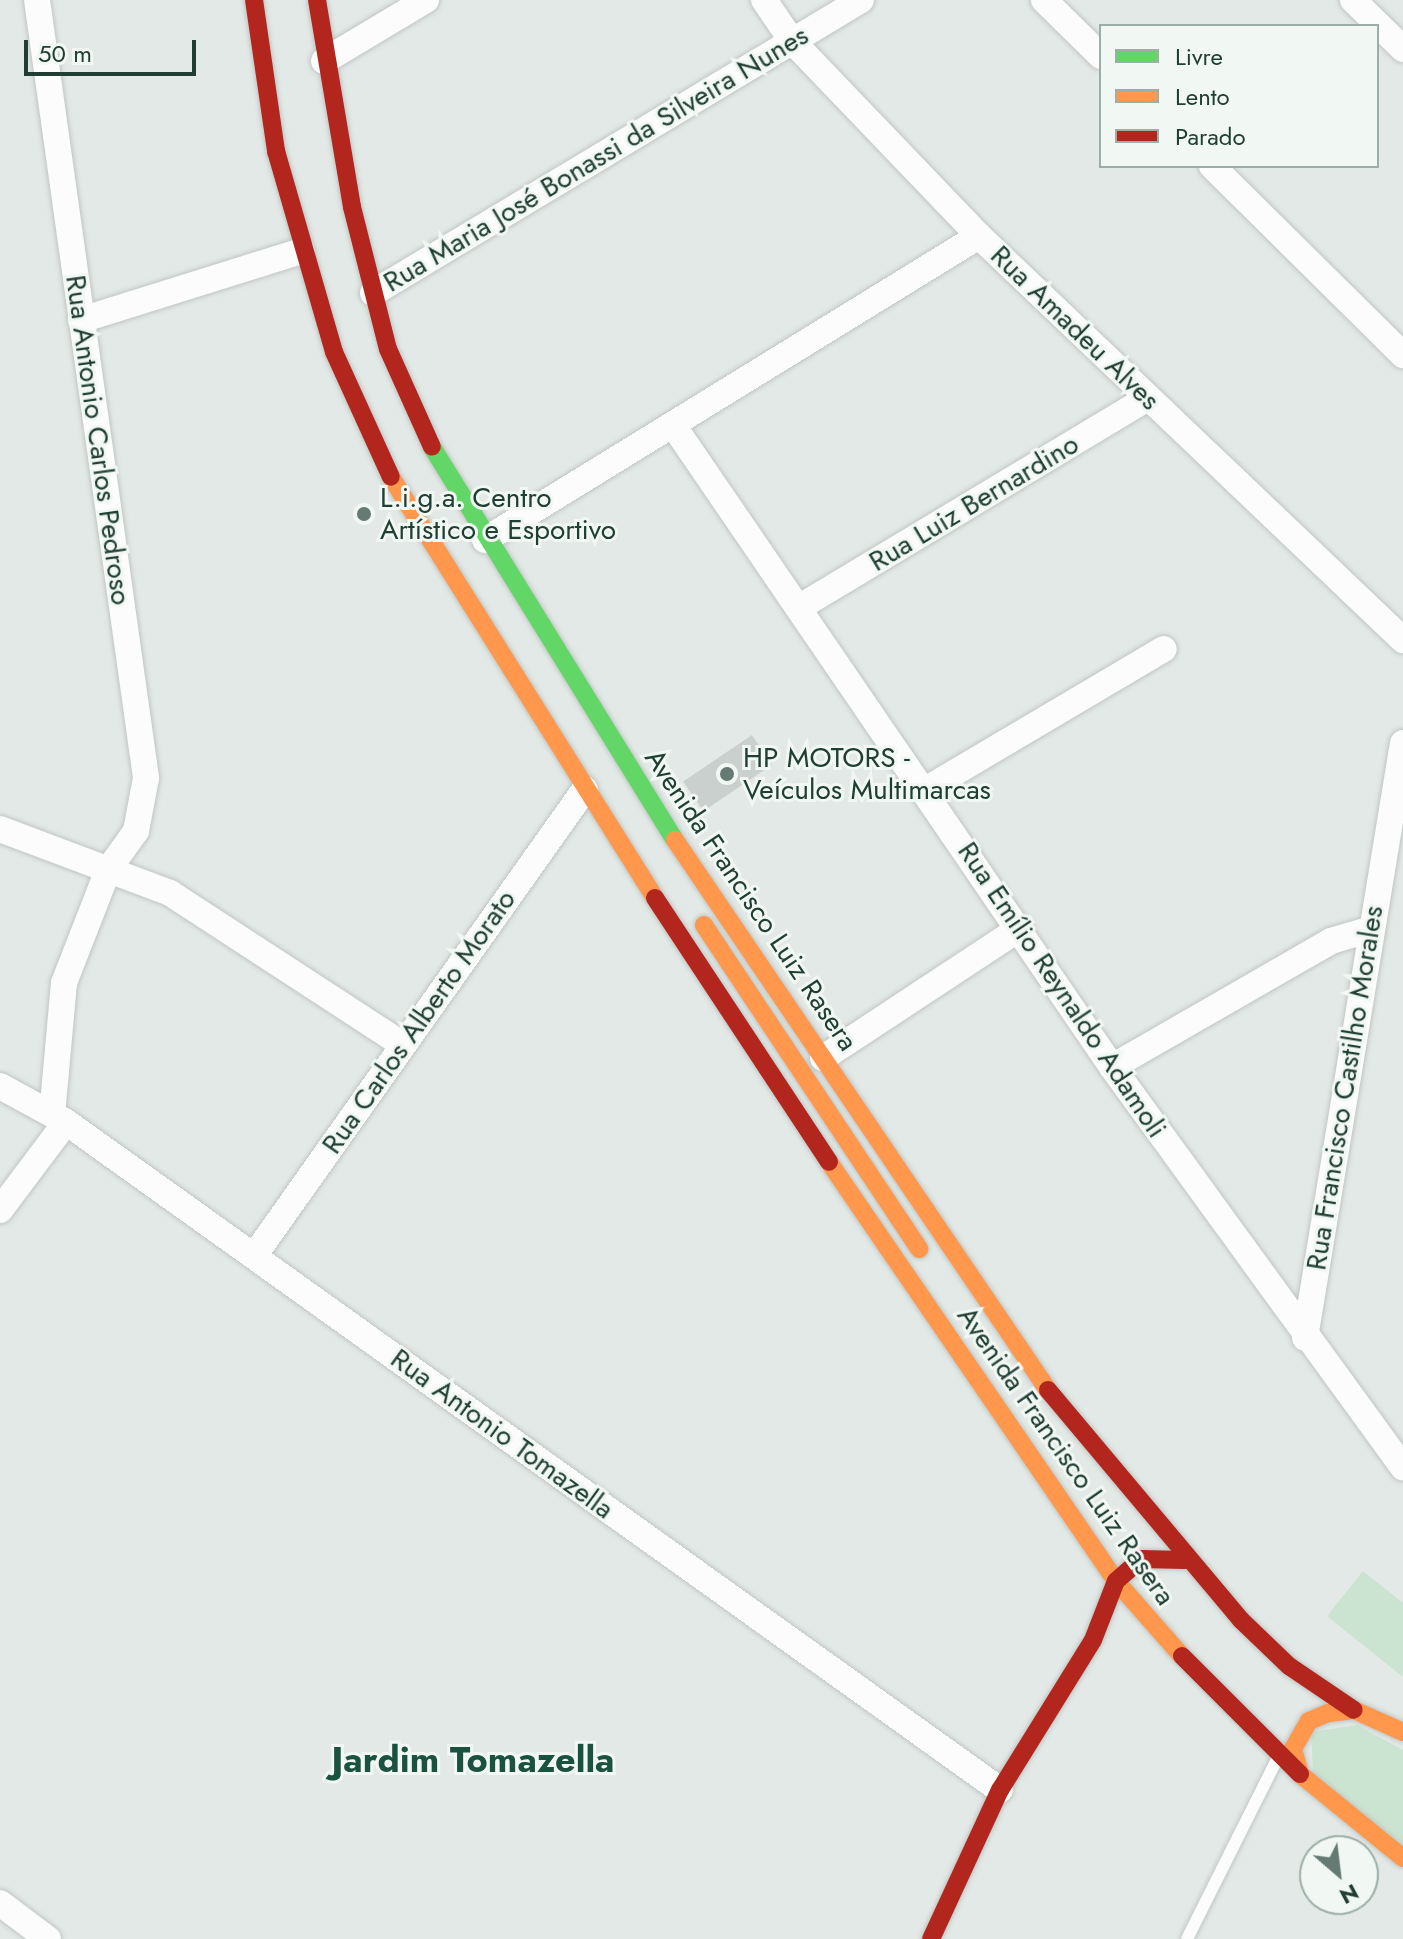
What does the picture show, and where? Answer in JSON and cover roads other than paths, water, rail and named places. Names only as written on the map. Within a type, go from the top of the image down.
[{"type":"street","name":"Rua Antonio Carlos Pedroso","points":[[37,0],[146,778],[136,831],[108,870],[64,983],[59,1118]]},
{"type":"street","name":"Avenida Francisco Luiz Rasera","points":[[254,0],[276,151],[301,251],[334,352],[378,455],[585,789],[686,944],[1116,1581],[1156,1630],[1300,1774],[1400,1860]]},
{"type":"street","name":"Avenida Francisco Luiz Rasera","points":[[317,0],[324,61],[403,427],[485,540],[666,827],[1060,1408],[1185,1560],[1289,1666],[1354,1710],[1403,1732]]},
{"type":"street","points":[[324,61],[426,0]]},
{"type":"street","name":"Rua Amadeu Alves","points":[[764,0],[792,41],[979,236],[1403,640]]},
{"type":"street","name":"Rua Maria José Bonassi da Silveira Nunes","points":[[373,293],[861,0]]},
{"type":"street","points":[[1044,0],[1099,54]]},
{"type":"street","points":[[1353,0],[1377,24]]},
{"type":"street","points":[[1379,25],[1403,49]]},
{"type":"street","points":[[1214,168],[1403,355]]},
{"type":"street","points":[[485,540],[675,428],[979,236]]},
{"type":"street","points":[[81,320],[301,251]]},
{"type":"street","points":[[334,352],[351,361],[388,349]]},
{"type":"street","name":"Rua Luiz Bernardino","points":[[800,607],[1148,398]]},
{"type":"street","points":[[378,455],[403,427]]},
{"type":"street","name":"Rua Emílio Reynaldo Adamoli","points":[[675,428],[927,789],[1112,1067],[1305,1338],[1403,1467]]},
{"type":"street","points":[[927,789],[1164,649]]},
{"type":"street","name":"Rua Francisco Castilho Morales","points":[[1305,1338],[1403,743]]},
{"type":"street","name":"Rua Carlos Alberto Morato","points":[[254,1256],[585,789]]},
{"type":"street","points":[[666,827],[696,913],[935,1271]]},
{"type":"street","points":[[0,829],[170,893],[403,1045]]},
{"type":"street","points":[[823,1058],[1020,928]]},
{"type":"street","points":[[1112,1067],[1331,941],[1371,929]]},
{"type":"street","name":"Rua Antonio Tomazella","points":[[0,1086],[59,1118],[1000,1790]]},
{"type":"street","points":[[0,1210],[59,1118]]},
{"type":"street","points":[[998,1352],[1060,1408]]},
{"type":"street","points":[[931,1939],[1000,1790],[1093,1640],[1116,1581],[1141,1559],[1185,1560]]},
{"type":"street","points":[[1093,1640],[1134,1626],[1156,1630]]},
{"type":"street","points":[[1300,1774],[1293,1749],[1299,1731],[1328,1713],[1354,1710]]},
{"type":"street","points":[[0,1903],[48,1939]]},
{"type":"lane","points":[[1187,1939],[1280,1754]]},
{"type":"place","name":"L.i.g.a. Centro Artístico e Esportivo","points":[[364,514]]},
{"type":"place","name":"HP MOTORS - Veículos Multimarcas","points":[[727,774]]},
{"type":"district","name":"Jardim Tomazella","points":[[473,1760]]}]
